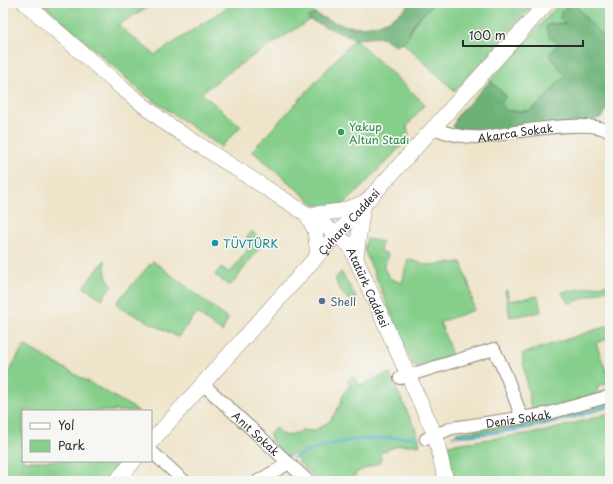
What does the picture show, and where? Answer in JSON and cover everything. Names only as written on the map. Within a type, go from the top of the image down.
[{"type":"main road","points":[[25,3],[123,89],[167,124],[308,215],[336,235]]},
{"type":"main road","name":"Çuhane Caddesi","points":[[152,441],[204,385],[336,235],[547,3]]},
{"type":"main road","points":[[308,215],[341,212],[364,204],[356,256]]},
{"type":"main road","points":[[308,215],[315,230],[318,255]]},
{"type":"main road","name":"Atatürk Caddesi","points":[[336,235],[350,246],[356,256],[404,377],[430,437],[446,481]]},
{"type":"main road","name":"Atatürk Caddesi","points":[[336,235],[404,377]]},
{"type":"main road","name":"Atatürk Caddesi","points":[[430,437],[436,481]]},
{"type":"main road","points":[[116,481],[133,462]]},
{"type":"street","name":"Akarca Sokak","points":[[433,128],[450,135],[468,138],[577,125],[599,126],[610,133]]},
{"type":"street","points":[[404,377],[494,349],[506,375],[522,418]]},
{"type":"street","name":"Anıt Sokak","points":[[204,385],[308,481]]},
{"type":"street","name":"Deniz Sokak","points":[[430,437],[452,428],[522,418],[568,408],[610,396]]},
{"type":"street","points":[[152,452],[184,481]]},
{"type":"street","points":[[258,481],[289,463]]},
{"type":"green space","points":[[42,3],[155,3],[118,25],[155,55],[234,3],[306,3],[316,14],[308,17],[310,20],[239,65],[201,93],[241,126],[221,147],[143,93]]},
{"type":"green space","points":[[411,3],[434,3],[415,22],[406,40],[395,45],[382,37],[355,39],[310,20],[308,17],[316,14],[341,24],[354,27],[366,26],[389,20]]},
{"type":"green space","points":[[434,3],[535,3],[455,91],[403,43],[410,35],[413,25]]},
{"type":"green space","points":[[560,3],[570,3],[565,6],[566,23],[557,23],[554,39],[559,43],[549,55],[565,75],[541,103],[529,111],[506,111],[501,103],[506,96],[490,81]]},
{"type":"green space","points":[[570,3],[575,4],[587,19],[610,42],[610,105],[602,117],[594,120],[478,135],[457,131],[453,127],[457,116],[490,81],[506,96],[501,103],[506,111],[529,111],[541,103],[565,75],[549,55],[559,43],[550,38],[546,27],[550,24],[566,23],[560,18],[561,12]]},
{"type":"green space","points":[[573,3],[594,3],[600,9],[601,7],[598,3],[610,3],[610,42],[587,19]]},
{"type":"green space","name":"Yakup Altun Stadı","points":[[355,39],[425,104],[407,126],[409,138],[348,201],[341,205],[327,207],[314,204],[252,151]]},
{"type":"green space","points":[[253,232],[263,243],[233,283],[228,285],[215,275],[221,267],[230,273],[251,245],[246,241],[249,233]]},
{"type":"green space","points":[[367,239],[382,242],[380,251],[388,254],[384,269],[391,279],[402,283],[408,259],[427,265],[461,262],[470,288],[474,310],[440,322],[452,355],[414,367],[364,249]]},
{"type":"green space","points":[[105,260],[106,276],[112,285],[102,299],[83,287]]},
{"type":"green space","points":[[153,261],[228,319],[222,332],[197,313],[178,337],[119,307],[117,302]]},
{"type":"green space","points":[[341,272],[357,299],[352,301],[349,299],[343,294],[337,284],[336,277]]},
{"type":"green space","points":[[610,284],[610,289],[568,304],[562,292]]},
{"type":"green space","points":[[507,290],[509,301],[538,296],[541,312],[510,317],[505,291]]},
{"type":"green space","points":[[610,325],[610,338],[596,343],[610,382],[610,389],[608,384],[599,385],[596,394],[540,411],[534,411],[531,409],[522,354]]},
{"type":"green space","points":[[24,345],[137,410],[22,410],[22,462],[122,462],[105,481],[39,481],[20,471],[13,481],[3,481],[3,383]]},
{"type":"green space","points":[[389,373],[418,435],[420,445],[399,445],[380,453],[381,460],[379,463],[357,472],[352,481],[318,481],[300,464],[294,453],[286,458],[272,441],[269,433],[276,428],[281,434],[288,436],[303,430],[313,431],[329,422],[350,385],[348,380],[354,376],[358,384],[362,385]]},
{"type":"green space","points":[[610,400],[610,406],[537,425],[462,435],[455,433],[538,421]]},
{"type":"green space","points":[[610,413],[610,481],[513,481],[506,478],[484,481],[454,481],[447,445],[547,431]]},
{"type":"waterway","points":[[453,436],[513,431],[572,418],[610,406]]},
{"type":"waterway","points":[[293,458],[336,443],[367,439],[414,437]]},
{"type":"place","name":"Yakup Altun Stadı","points":[[341,132]]},
{"type":"place","name":"TÜVTÜRK","points":[[215,243]]},
{"type":"place","name":"Shell","points":[[322,301]]}]
